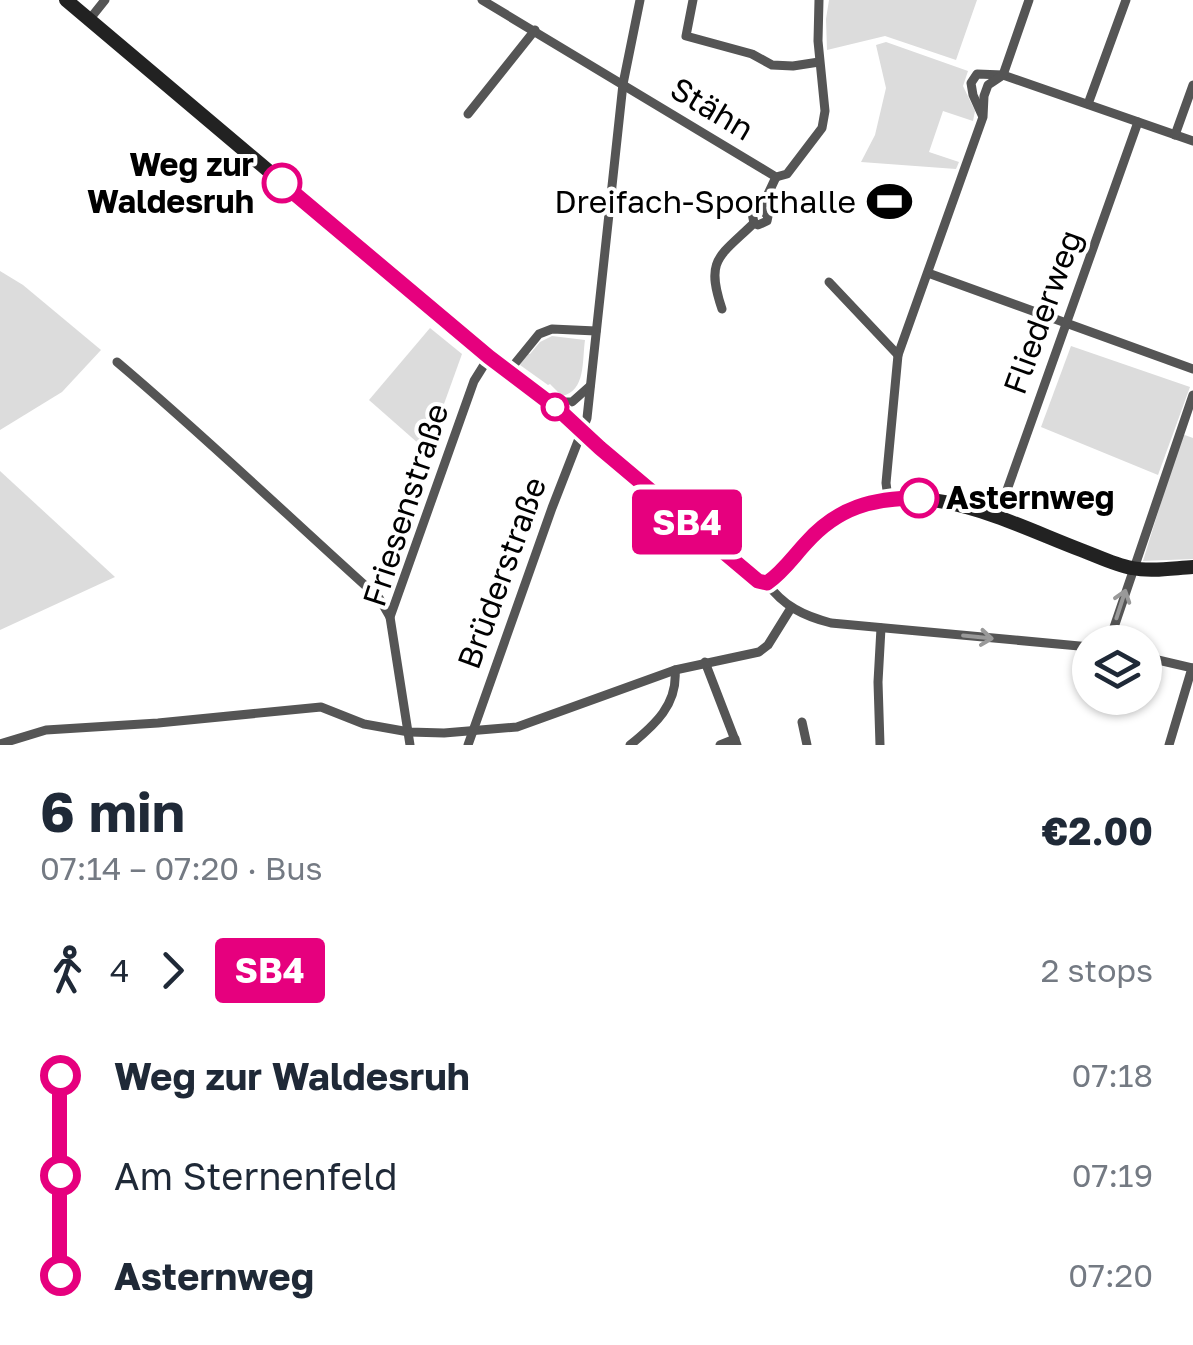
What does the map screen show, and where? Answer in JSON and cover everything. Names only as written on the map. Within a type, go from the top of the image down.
[{"type":"street","points":[[66,0],[758,581],[767,583],[791,608],[831,623],[1072,645]]},
{"type":"street","points":[[84,15],[106,0]]},
{"type":"street","name":"Stähn","points":[[482,0],[776,177],[786,174],[822,128],[825,111],[819,62],[820,0]]},
{"type":"street","name":"Brüderstraße","points":[[468,745],[587,418],[623,84],[640,0]]},
{"type":"street","name":"Stähn","points":[[693,0],[686,36],[752,54],[772,65],[819,62]]},
{"type":"street","points":[[888,498],[886,483],[898,355],[983,117],[988,85],[1002,74],[1029,0]]},
{"type":"street","points":[[1088,104],[1126,0]]},
{"type":"street","points":[[468,114],[535,30]]},
{"type":"street","points":[[983,117],[971,83],[977,74],[1002,74],[1193,142]]},
{"type":"street","points":[[1175,135],[1193,84]]},
{"type":"street","name":"Fliederweg","points":[[997,518],[1138,122]]},
{"type":"street","name":"Stähn","points":[[722,309],[713,282],[715,266],[754,223],[752,213],[761,209],[776,177]]},
{"type":"street","points":[[928,273],[1193,369]]},
{"type":"street","points":[[829,282],[898,355]]},
{"type":"street","points":[[508,372],[539,334],[552,329],[596,331]]},
{"type":"street","name":"Friesenstraße","points":[[410,745],[390,617],[474,381],[489,357]]},
{"type":"street","points":[[117,362],[380,598],[390,617]]},
{"type":"street","points":[[546,400],[570,403],[590,386]]},
{"type":"street","points":[[1114,625],[1193,394]]},
{"type":"street","points":[[767,583],[824,525],[859,506],[888,498],[940,500],[1133,568],[1193,567]]},
{"type":"street","points":[[0,744],[46,730],[158,724],[321,707],[364,724],[409,732],[524,726],[675,670],[762,650],[791,608]]},
{"type":"street","points":[[880,745],[881,628]]},
{"type":"street","points":[[1162,661],[1193,668],[1170,745]]},
{"type":"street","points":[[705,662],[736,742],[720,745]]},
{"type":"street","points":[[630,745],[666,712],[676,684],[675,670]]},
{"type":"street","points":[[802,722],[807,745]]},
{"type":"shaded area","points":[[829,0],[977,0],[956,60],[885,36],[827,50]]},
{"type":"shaded area","points":[[886,42],[968,71],[963,86],[975,111],[973,121],[943,111],[929,152],[959,162],[956,169],[861,162],[875,135],[886,88],[876,45]]},
{"type":"shaded area","points":[[0,271],[23,285],[101,350],[62,392],[0,430]]},
{"type":"shaded area","points":[[430,328],[462,354],[427,451],[369,400]]},
{"type":"shaded area","points":[[552,336],[585,340],[579,382],[562,396],[520,365],[526,353],[530,354]]},
{"type":"shaded area","points":[[1071,346],[1190,387],[1158,475],[1041,427]]},
{"type":"shaded area","points":[[1182,434],[1193,438],[1193,559],[1143,561]]},
{"type":"shaded area","points":[[0,471],[115,577],[0,630]]},
{"type":"bus line","name":"SB4","points":[[282,183],[489,357],[559,410],[758,581],[767,583],[778,576],[809,539],[840,515],[888,498],[919,498]]},
{"type":"place","name":"Weg zur Waldesruh","points":[[282,183]]},
{"type":"place","name":"Dreifach-Sporthalle","points":[[889,202]]},
{"type":"place","name":"Asternweg","points":[[919,498]]}]
